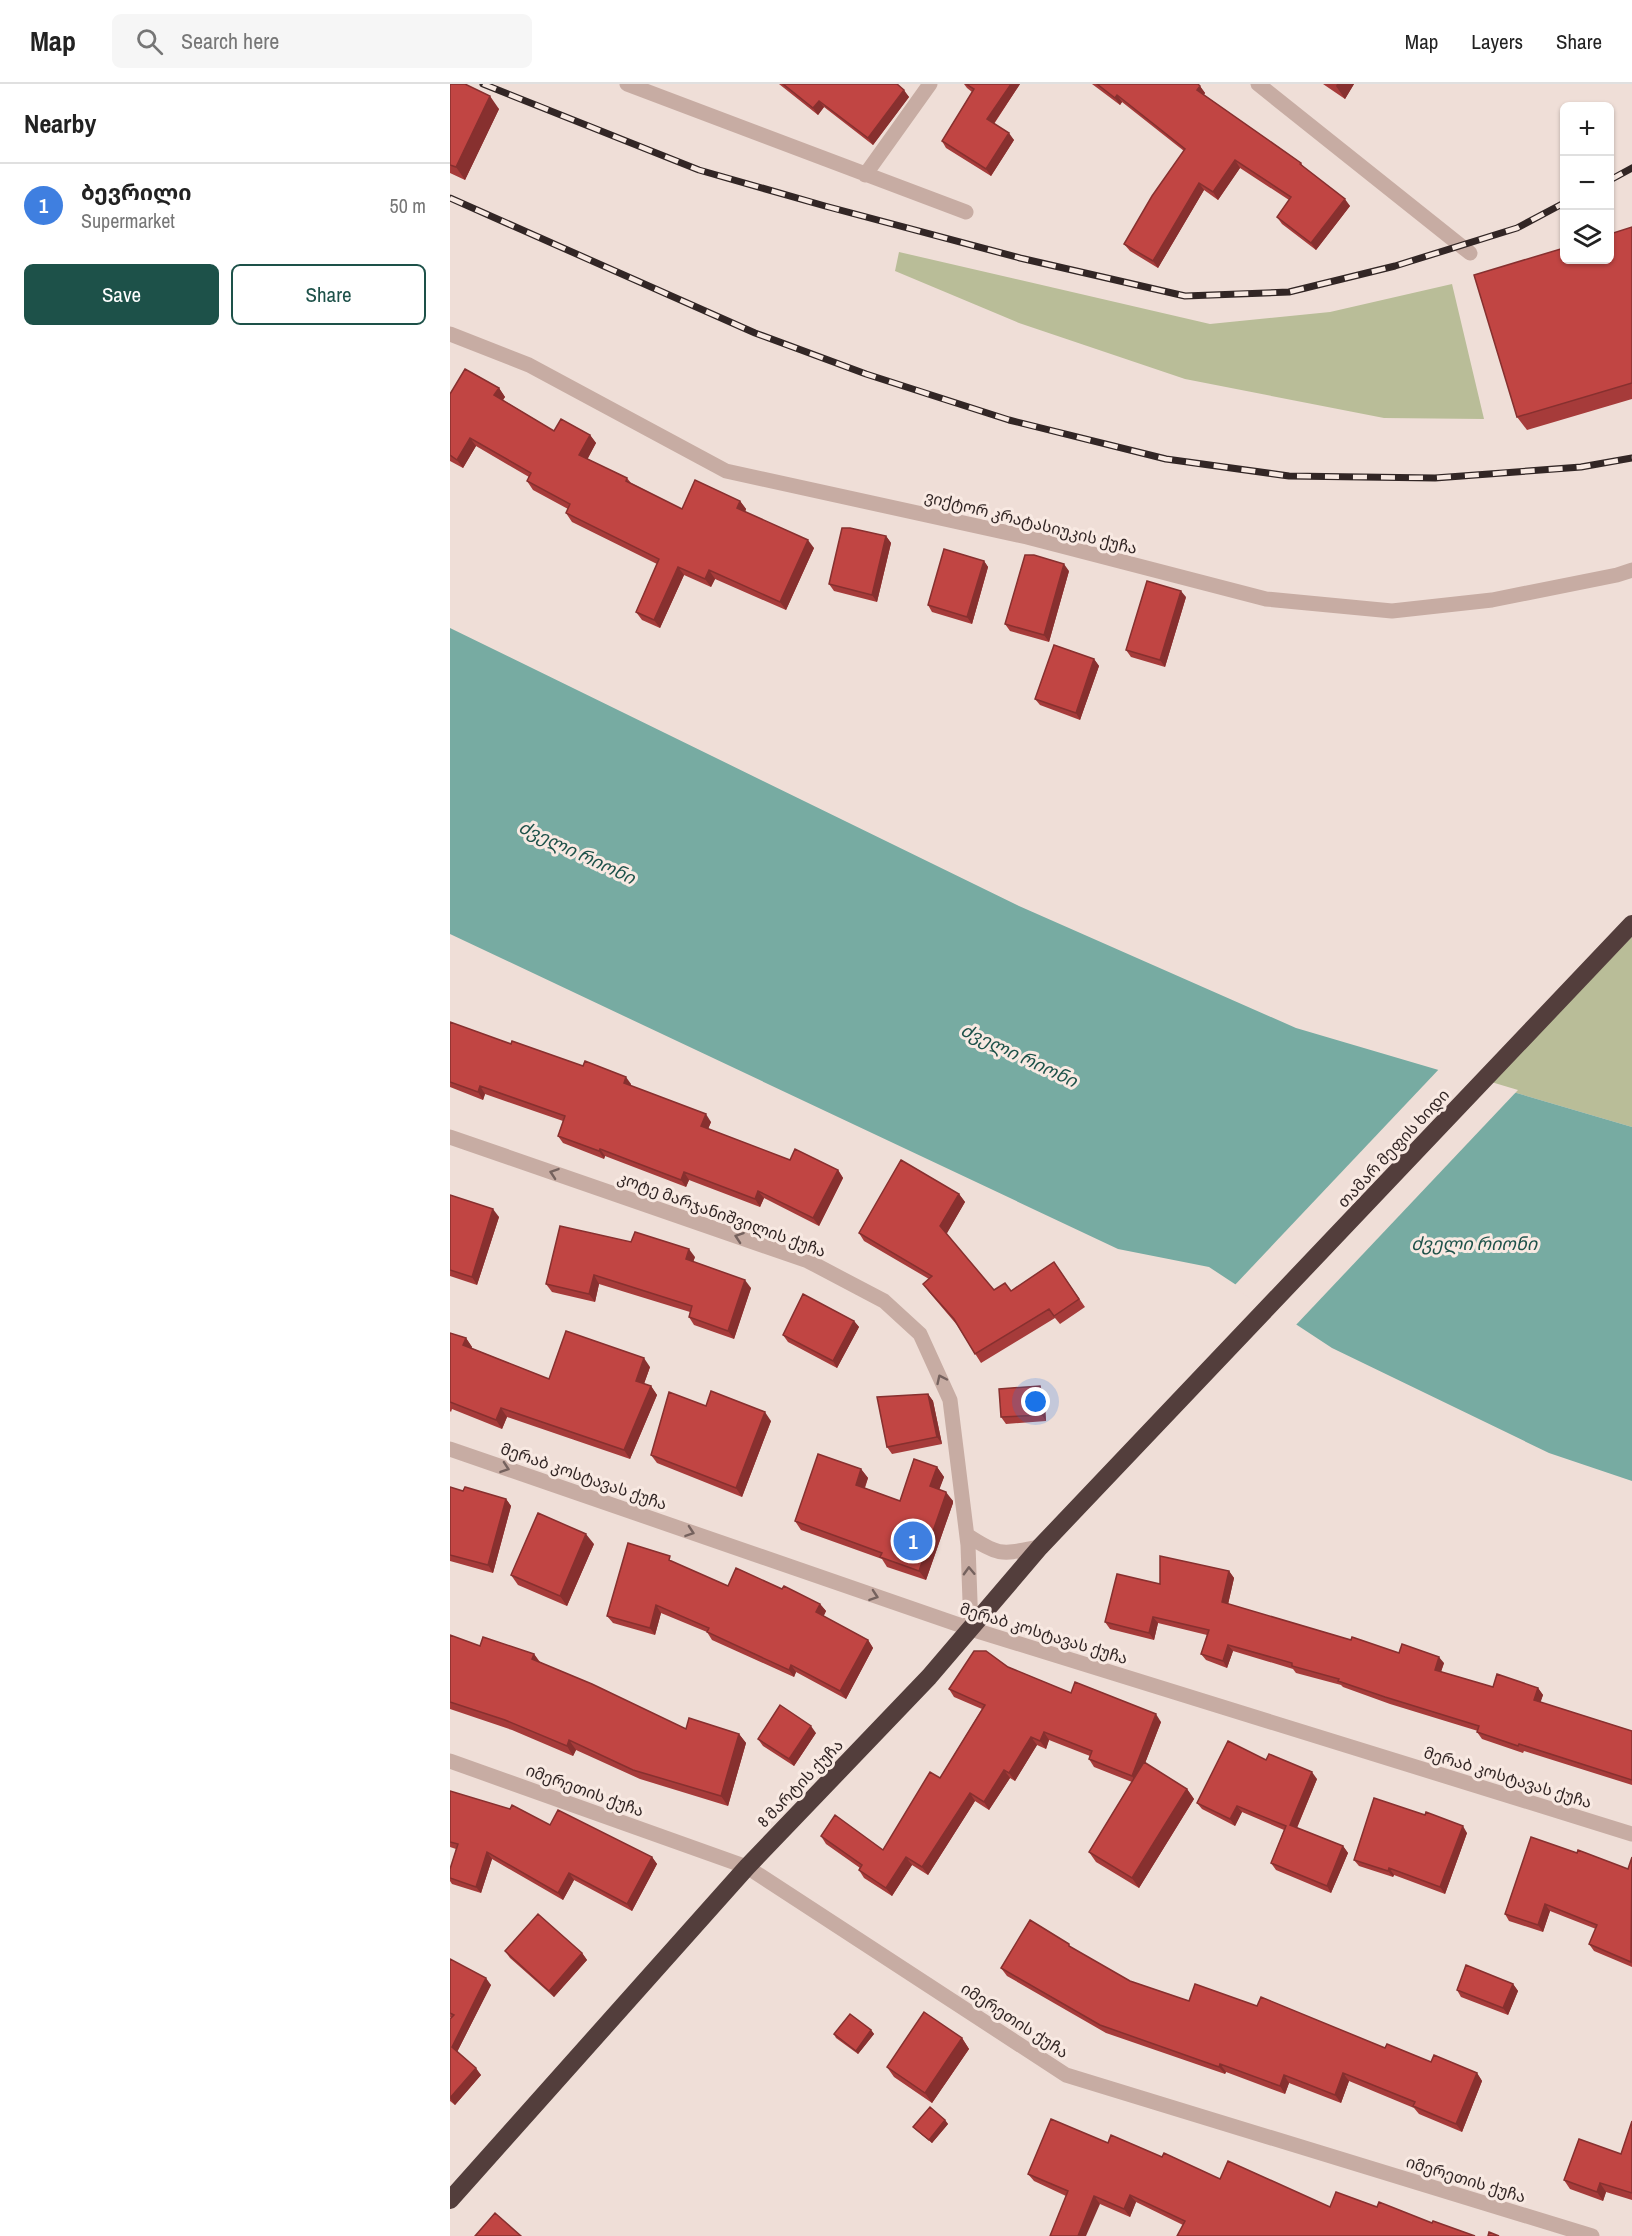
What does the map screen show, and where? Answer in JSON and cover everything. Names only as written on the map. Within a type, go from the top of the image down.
[{"type":"highway","name":"თამარ მეფის ხიდი","points":[[1183,1398],[1632,924]]},
{"type":"highway","name":"8 მარტის ქუჩა","points":[[450,2200],[747,1867],[928,1677],[1040,1547],[1183,1398]]},
{"type":"street","points":[[627,84],[966,212]]},
{"type":"street","points":[[865,175],[930,84]]},
{"type":"street","points":[[1258,84],[1470,253]]},
{"type":"street","name":"ვიქტორ კრატასიუკის ქუჩა","points":[[450,334],[529,365],[726,471],[1027,537],[1266,599],[1392,611],[1492,600],[1632,570]]},
{"type":"street","name":"კოტე მარჯანიშვილის ქუჩა","points":[[450,1137],[808,1261],[884,1300],[920,1334],[950,1400],[967,1535],[971,1629]]},
{"type":"street","name":"მერაბ კოსტავას ქუჩა","points":[[450,1449],[971,1629],[1632,1834]]},
{"type":"street","points":[[967,1535],[988,1549],[1006,1553],[1040,1547]]},
{"type":"street","name":"იმერეთის ქუჩა","points":[[450,1761],[747,1867],[1066,2075],[1592,2236]]},
{"type":"green space","points":[[899,252],[1210,324],[1330,312],[1452,284],[1484,419],[1384,418],[1185,379],[1019,323],[895,271]]},
{"type":"green space","points":[[1632,937],[1632,1127],[1489,1085]]},
{"type":"water","name":"ძველი რიონი","points":[[450,628],[1019,906],[1296,1028],[1632,1127],[1632,1481],[1549,1453],[1332,1348],[1209,1267],[1118,1249],[450,934]]},
{"type":"pier","points":[[1441,1067],[1518,1090],[1294,1327],[1233,1287]]},
{"type":"building","points":[[450,84],[465,84],[490,96],[456,167],[450,165]]},
{"type":"building","points":[[783,84],[897,84],[904,90],[868,138],[819,101],[813,108]]},
{"type":"building","points":[[966,84],[1011,84],[987,119],[1009,133],[986,169],[942,141],[974,89]]},
{"type":"building","points":[[1097,84],[1198,84],[1200,86],[1197,90],[1301,163],[1345,199],[1311,243],[1277,217],[1291,197],[1235,160],[1213,192],[1199,183],[1153,261],[1124,244],[1152,196],[1185,149],[1117,95],[1115,98]]},
{"type":"building","points":[[1632,227],[1632,383],[1517,417],[1474,275],[1560,249],[1560,264],[1614,264],[1614,233]]},
{"type":"building","points":[[465,369],[499,388],[494,395],[554,431],[561,419],[590,435],[579,455],[627,478],[626,481],[682,509],[695,480],[740,501],[737,508],[808,540],[780,602],[709,570],[705,579],[678,567],[654,620],[636,612],[659,559],[566,513],[570,504],[527,481],[531,473],[470,438],[457,460],[450,455],[450,394]]},
{"type":"building","points":[[842,528],[886,536],[872,595],[829,584]]},
{"type":"building","points":[[944,549],[984,561],[967,617],[928,605]]},
{"type":"building","points":[[1025,555],[1034,555],[1064,564],[1044,635],[1005,624]]},
{"type":"building","points":[[1147,581],[1181,591],[1160,660],[1126,650]]},
{"type":"building","points":[[1054,645],[1094,659],[1076,713],[1035,699]]},
{"type":"building","points":[[450,1022],[583,1066],[585,1061],[626,1077],[624,1083],[706,1114],[701,1126],[790,1160],[795,1149],[838,1170],[813,1218],[758,1191],[755,1199],[684,1172],[681,1180],[600,1149],[599,1151],[558,1136],[565,1116],[480,1086],[478,1092],[450,1082]]},
{"type":"building","points":[[901,1160],[959,1194],[940,1226],[994,1290],[1005,1283],[1011,1291],[1054,1262],[1079,1299],[1054,1316],[1049,1309],[975,1354],[954,1319],[923,1284],[932,1276],[859,1233]]},
{"type":"building","points":[[450,1195],[493,1209],[472,1277],[450,1270]]},
{"type":"building","points":[[560,1226],[631,1242],[635,1232],[689,1249],[686,1259],[745,1280],[728,1331],[689,1317],[692,1306],[594,1275],[589,1294],[546,1284]]},
{"type":"building","points":[[803,1294],[854,1321],[833,1361],[783,1335]]},
{"type":"building","points":[[566,1331],[644,1358],[636,1381],[651,1386],[624,1450],[501,1408],[496,1420],[450,1402],[450,1333],[466,1338],[463,1345],[549,1379]]},
{"type":"building","points":[[1040,1386],[1042,1415],[1001,1417],[999,1389]]},
{"type":"building","points":[[711,1391],[765,1412],[736,1488],[651,1455],[669,1392],[706,1406]]},
{"type":"building","points":[[928,1394],[937,1437],[887,1447],[877,1397]]},
{"type":"building","points":[[818,1454],[861,1469],[856,1485],[900,1501],[914,1459],[937,1467],[930,1486],[946,1494],[919,1571],[880,1557],[882,1553],[795,1521]]},
{"type":"building","points":[[450,1487],[463,1491],[465,1487],[506,1499],[488,1565],[450,1555]]},
{"type":"building","points":[[538,1513],[586,1534],[560,1596],[511,1575]]},
{"type":"building","points":[[628,1543],[670,1556],[669,1560],[728,1586],[736,1568],[782,1589],[784,1586],[820,1604],[816,1612],[868,1640],[840,1691],[791,1665],[789,1670],[707,1632],[709,1628],[656,1605],[650,1628],[607,1616]]},
{"type":"building","points":[[1160,1556],[1229,1571],[1222,1602],[1351,1640],[1352,1637],[1399,1653],[1402,1644],[1439,1657],[1435,1670],[1493,1687],[1497,1674],[1538,1688],[1534,1700],[1632,1731],[1632,1780],[1477,1732],[1479,1726],[1385,1697],[1338,1681],[1339,1679],[1292,1666],[1292,1663],[1228,1645],[1223,1661],[1201,1654],[1209,1630],[1153,1617],[1149,1633],[1105,1622],[1117,1574],[1160,1584]]},
{"type":"building","points":[[450,1635],[480,1646],[483,1637],[534,1654],[532,1659],[592,1684],[686,1729],[689,1718],[739,1734],[721,1796],[633,1770],[569,1740],[567,1746],[505,1720],[450,1702]]},
{"type":"building","points":[[974,1651],[986,1651],[1008,1667],[1071,1693],[1075,1682],[1156,1714],[1132,1776],[1089,1759],[1092,1751],[1044,1732],[1040,1741],[1031,1737],[1009,1773],[1004,1770],[984,1802],[970,1793],[922,1867],[906,1857],[886,1888],[859,1870],[862,1865],[821,1836],[835,1815],[883,1850],[930,1772],[940,1778],[985,1705],[949,1689]]},
{"type":"building","points":[[780,1705],[811,1726],[789,1759],[758,1739]]},
{"type":"building","points":[[1228,1741],[1266,1760],[1269,1754],[1312,1772],[1290,1825],[1343,1846],[1327,1886],[1271,1863],[1286,1826],[1237,1806],[1230,1819],[1197,1803]]},
{"type":"building","points":[[1144,1762],[1187,1789],[1132,1878],[1089,1852]]},
{"type":"building","points":[[450,1791],[510,1809],[512,1805],[550,1825],[558,1810],[652,1857],[627,1904],[569,1873],[558,1893],[487,1852],[476,1887],[450,1878],[450,1869],[458,1844],[450,1842]]},
{"type":"building","points":[[1374,1798],[1425,1815],[1426,1812],[1463,1826],[1440,1887],[1389,1868],[1388,1871],[1354,1860]]},
{"type":"building","points":[[1531,1837],[1577,1853],[1578,1850],[1628,1869],[1632,1857],[1631,1962],[1589,1944],[1597,1925],[1545,1904],[1538,1925],[1505,1914]]},
{"type":"building","points":[[538,1914],[582,1953],[549,1991],[505,1951]]},
{"type":"building","points":[[1030,1920],[1069,1946],[1130,1981],[1189,2001],[1195,1984],[1257,2006],[1261,1997],[1385,2048],[1387,2044],[1431,2062],[1434,2055],[1477,2073],[1456,2124],[1413,2106],[1415,2102],[1343,2073],[1335,2095],[1284,2075],[1280,2086],[1220,2064],[1219,2067],[1100,2025],[1001,1968]]},
{"type":"building","points":[[450,1959],[486,1978],[452,2047],[476,2068],[450,2098],[450,2019],[454,2015],[450,2013]]},
{"type":"building","points":[[1466,1965],[1513,1984],[1503,2008],[1457,1990]]},
{"type":"building","points":[[924,2012],[962,2038],[925,2093],[887,2067]]},
{"type":"building","points":[[850,2014],[871,2030],[856,2051],[834,2034]]},
{"type":"building","points":[[930,2107],[945,2120],[929,2140],[913,2127]]},
{"type":"building","points":[[1051,2119],[1108,2143],[1111,2135],[1162,2157],[1164,2153],[1220,2179],[1228,2161],[1330,2207],[1336,2192],[1377,2207],[1379,2202],[1432,2223],[1433,2221],[1475,2236],[1177,2236],[1185,2221],[1130,2195],[1124,2209],[1094,2196],[1078,2236],[1050,2236],[1068,2191],[1028,2174]]},
{"type":"building","points":[[1632,2121],[1632,2193],[1600,2183],[1597,2192],[1564,2180],[1579,2139],[1621,2154]]},
{"type":"building","points":[[495,2213],[521,2236],[475,2236]]},
{"type":"railway","points":[[483,84],[699,170],[1020,258],[1185,296],[1289,292],[1395,266],[1517,228],[1560,205]]},
{"type":"railway","points":[[1614,178],[1632,168]]},
{"type":"railway","points":[[450,198],[755,333],[866,374],[1009,420],[1166,459],[1289,476],[1435,478],[1581,467],[1632,458]]},
{"type":"place","name":"ბევრილი","points":[[913,1541]]}]
